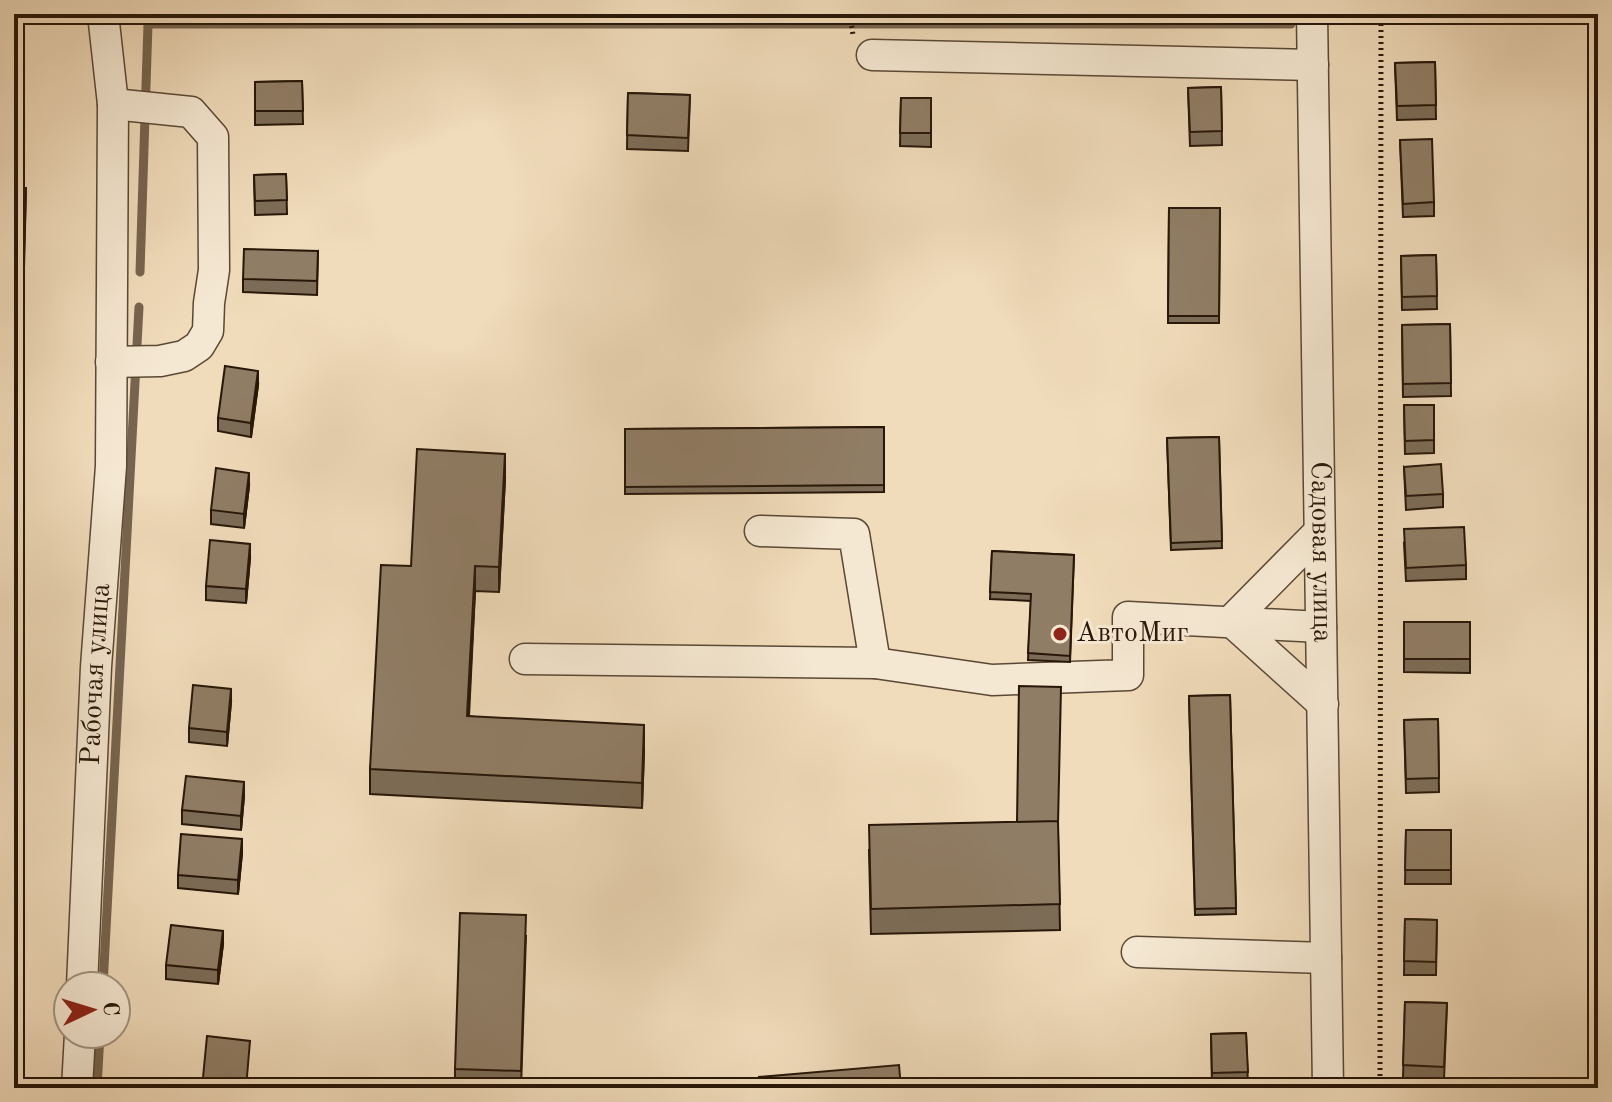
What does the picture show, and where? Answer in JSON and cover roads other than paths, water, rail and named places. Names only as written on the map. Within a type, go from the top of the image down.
[{"type":"street","name":"Рабочая улица","points":[[83,970],[96,667],[111,466],[113,104],[103,14]]},
{"type":"street","name":"Садовая улица","points":[[1312,14],[1328,1088]]},
{"type":"street","points":[[872,55],[1313,65]]},
{"type":"street","points":[[111,362],[160,361],[184,356],[199,346],[208,331],[214,270],[213,137],[191,112],[113,104]]},
{"type":"street","points":[[760,531],[854,534],[875,663]]},
{"type":"street","points":[[1231,621],[1318,533]]},
{"type":"street","points":[[525,659],[875,663],[992,680],[1128,675],[1128,617],[1321,627]]},
{"type":"street","points":[[1231,621],[1323,704]]},
{"type":"street","points":[[1137,952],[1326,958]]},
{"type":"street","points":[[77,1088],[79,1050]]},
{"type":"waterway","points":[[1333,20],[1364,16]]},
{"type":"waterway","points":[[140,272],[148,24],[1291,24]]},
{"type":"waterway","points":[[104,970],[139,307]]},
{"type":"waterway","points":[[97,1088],[99,1050]]},
{"type":"place","name":"АвтоМиг","points":[[1060,634]]}]
